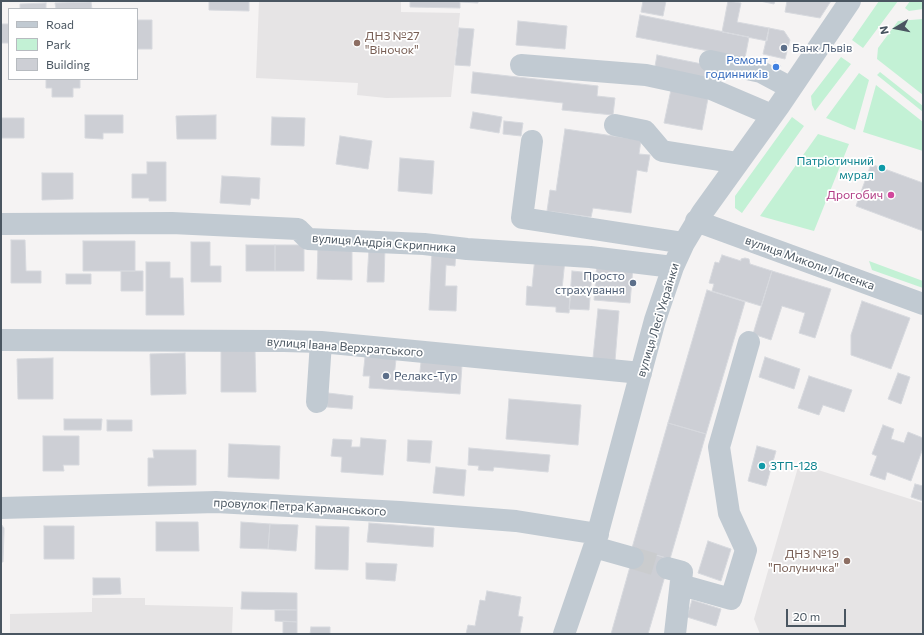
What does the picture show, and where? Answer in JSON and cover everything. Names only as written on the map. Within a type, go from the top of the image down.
[{"type":"street","name":"вулиця Лесі Українки","points":[[564,634],[596,540],[655,320],[673,267],[684,242],[696,221],[791,88],[850,1]]},
{"type":"street","points":[[710,61],[761,72],[791,88]]},
{"type":"street","points":[[521,65],[646,75],[711,89],[772,115]]},
{"type":"street","points":[[614,125],[646,130],[662,151],[738,163]]},
{"type":"street","points":[[532,141],[522,218],[684,242]]},
{"type":"street","name":"вулиця Миколи Лисенка","points":[[696,221],[923,304]]},
{"type":"street","name":"вулиця Андрія Скрипника","points":[[1,224],[172,223],[298,229],[308,239],[424,244],[467,249],[590,257],[673,267]]},
{"type":"street","name":"вулиця Івана Верхратського","points":[[1,340],[321,342],[641,373]]},
{"type":"street","points":[[317,402],[321,342]]},
{"type":"street","points":[[681,585],[731,599],[746,550],[729,513],[719,447],[749,342]]},
{"type":"street","name":"провулок Петра Карманського","points":[[1,508],[216,502],[400,512],[516,522],[596,540],[633,558]]},
{"type":"street","points":[[667,568],[682,572],[675,634]]},
{"type":"shaded area","name":"ДНЗ №27 \"Віночок\"","points":[[259,1],[401,1],[401,12],[460,13],[451,97],[386,98],[357,95],[358,83],[256,78]]},
{"type":"shaded area","name":"ДНЗ №19 \"Полуничка\"","points":[[799,464],[923,503],[923,634],[760,634],[754,619]]},
{"type":"shaded area","points":[[92,598],[145,598],[145,605],[233,607],[232,634],[10,634],[10,614],[92,612]]},
{"type":"green space","points":[[879,1],[898,1],[863,48],[852,40]]},
{"type":"green space","points":[[910,1],[923,1],[923,9],[909,11],[905,8]]},
{"type":"green space","points":[[923,19],[923,95],[877,59],[878,48],[898,21]]},
{"type":"green space","points":[[841,57],[851,64],[815,111],[812,105],[811,96]]},
{"type":"green space","points":[[880,72],[923,106],[923,112],[877,75]]},
{"type":"green space","points":[[859,73],[869,80],[855,130],[826,118]]},
{"type":"green space","points":[[876,85],[923,122],[923,151],[863,132]]},
{"type":"green space","points":[[792,117],[804,126],[742,213],[735,208],[735,196]]},
{"type":"green space","points":[[818,134],[849,144],[814,231],[760,216]]},
{"type":"green space","points":[[869,261],[923,281],[923,288],[872,270]]},
{"type":"building","points":[[209,1],[249,1],[249,11],[209,10]]},
{"type":"building","points":[[410,1],[478,1],[478,3],[460,2],[460,8],[410,7]]},
{"type":"building","points":[[643,1],[666,1],[663,16],[641,12]]},
{"type":"building","points":[[728,1],[741,3],[737,22],[769,28],[767,41],[722,32]]},
{"type":"building","points":[[760,1],[775,1],[774,4]]},
{"type":"building","points":[[787,1],[831,1],[820,18],[785,12]]},
{"type":"building","points":[[91,2],[92,8],[56,8],[55,3]]},
{"type":"building","points":[[46,3],[46,8],[20,8],[20,4]]},
{"type":"building","points":[[640,15],[749,37],[745,58],[636,37]]},
{"type":"building","points":[[138,20],[152,20],[152,49],[138,49]]},
{"type":"building","points":[[518,21],[567,26],[565,49],[516,45]]},
{"type":"building","points":[[1,24],[8,24],[8,43],[1,43]]},
{"type":"building","points":[[459,28],[474,29],[470,66],[455,65]]},
{"type":"building","points":[[769,28],[784,31],[790,40],[785,59],[763,54]]},
{"type":"building","points":[[657,55],[707,65],[703,82],[654,72]]},
{"type":"building","points":[[775,62],[781,66],[777,71],[772,68]]},
{"type":"building","points":[[473,72],[598,86],[597,96],[615,98],[613,115],[562,110],[563,103],[471,93]]},
{"type":"building","points":[[46,80],[80,80],[80,88],[73,88],[73,97],[52,97],[52,88],[46,88]]},
{"type":"building","points":[[672,85],[709,93],[702,130],[664,123]]},
{"type":"building","points":[[473,112],[502,117],[499,133],[470,128]]},
{"type":"building","points":[[85,115],[123,115],[123,133],[103,133],[103,139],[85,138]]},
{"type":"building","points":[[216,115],[216,139],[177,139],[176,116]]},
{"type":"building","points":[[272,117],[305,118],[304,146],[271,145]]},
{"type":"building","points":[[1,118],[24,118],[24,138],[1,138]]},
{"type":"building","points":[[504,121],[523,123],[521,136],[503,134]]},
{"type":"building","points":[[565,129],[641,140],[639,154],[650,155],[647,172],[637,170],[631,213],[593,208],[591,217],[547,211],[550,190],[556,191]]},
{"type":"building","points":[[340,136],[372,141],[368,169],[336,164]]},
{"type":"building","points":[[400,158],[434,161],[432,194],[398,191]]},
{"type":"building","points":[[147,162],[166,162],[166,201],[149,201],[149,198],[132,198],[132,174],[147,174]]},
{"type":"building","name":"Дрогобич","points":[[871,164],[923,183],[923,231],[856,206]]},
{"type":"building","points":[[42,173],[73,173],[73,199],[42,200]]},
{"type":"building","points":[[222,176],[260,178],[259,199],[251,198],[250,205],[220,203]]},
{"type":"building","points":[[11,240],[25,240],[26,271],[41,271],[41,283],[11,283]]},
{"type":"building","points":[[83,241],[135,241],[135,271],[83,271]]},
{"type":"building","points":[[191,242],[210,242],[210,266],[221,266],[221,282],[191,282]]},
{"type":"building","points":[[246,245],[275,245],[275,271],[246,271]]},
{"type":"building","points":[[275,245],[304,245],[304,271],[275,271]]},
{"type":"building","points":[[318,245],[352,246],[352,280],[317,279]]},
{"type":"building","points":[[369,247],[385,247],[384,282],[367,282]]},
{"type":"building","points":[[432,251],[456,252],[455,266],[446,265],[445,286],[457,286],[456,311],[429,310]]},
{"type":"building","points":[[722,255],[741,261],[741,259],[745,258],[749,259],[750,264],[772,271],[761,306],[712,291],[714,284],[709,283],[715,262],[719,263]]},
{"type":"building","points":[[535,257],[565,260],[562,289],[571,290],[569,313],[556,312],[556,307],[526,305],[527,286],[532,287]]},
{"type":"building","points":[[146,262],[170,262],[170,278],[183,278],[184,315],[146,315]]},
{"type":"building","points":[[597,263],[633,267],[630,303],[594,300]]},
{"type":"building","points":[[121,271],[143,271],[143,291],[121,291]]},
{"type":"building","points":[[572,271],[592,273],[589,310],[569,309]]},
{"type":"building","points":[[772,271],[831,289],[815,338],[799,333],[805,313],[782,306],[771,340],[753,334]]},
{"type":"building","points":[[66,274],[91,274],[91,284],[66,284]]},
{"type":"building","points":[[707,290],[745,302],[706,434],[668,423]]},
{"type":"building","points":[[862,301],[910,318],[891,369],[851,355],[851,335]]},
{"type":"building","points":[[598,309],[619,311],[615,361],[593,358]]},
{"type":"building","points":[[221,350],[255,350],[256,392],[221,392]]},
{"type":"building","points":[[185,353],[186,394],[151,395],[150,354]]},
{"type":"building","points":[[365,357],[396,359],[394,378],[419,380],[421,362],[462,365],[460,394],[369,388],[370,376],[363,376]]},
{"type":"building","points":[[765,357],[800,369],[794,389],[759,377]]},
{"type":"building","points":[[53,358],[53,399],[18,399],[17,359]]},
{"type":"building","points":[[898,373],[910,377],[901,404],[888,399]]},
{"type":"building","points":[[809,376],[852,390],[844,412],[823,405],[819,415],[798,408]]},
{"type":"building","points":[[328,393],[353,396],[352,409],[327,407]]},
{"type":"building","points":[[509,399],[581,405],[578,445],[506,439]]},
{"type":"building","points":[[64,419],[102,419],[101,430],[64,430]]},
{"type":"building","points":[[107,420],[132,420],[132,431],[107,431]]},
{"type":"building","points":[[668,423],[706,434],[670,559],[632,548]]},
{"type":"building","points":[[883,425],[894,429],[891,439],[904,443],[908,432],[923,438],[923,448],[911,481],[887,472],[885,480],[870,475],[877,456],[872,454]]},
{"type":"building","points":[[43,436],[79,436],[79,465],[63,465],[64,471],[43,471]]},
{"type":"building","points":[[361,438],[386,440],[383,475],[341,472],[342,457],[331,456],[333,439],[352,440],[351,447],[360,447]]},
{"type":"building","points":[[408,440],[432,441],[430,463],[407,461]]},
{"type":"building","points":[[229,444],[280,446],[279,479],[228,477]]},
{"type":"building","name":"ЗТП-128","points":[[757,446],[776,451],[766,486],[748,481]]},
{"type":"building","points":[[469,448],[550,455],[548,472],[494,467],[493,471],[478,470],[479,466],[468,465]]},
{"type":"building","points":[[153,450],[196,450],[196,485],[148,486],[148,458],[154,458]]},
{"type":"building","points":[[436,467],[466,470],[464,496],[433,493]]},
{"type":"building","points":[[915,484],[923,486],[923,501],[911,497]]},
{"type":"building","points":[[156,522],[198,522],[199,551],[156,551]]},
{"type":"building","points":[[241,522],[270,524],[268,549],[240,548]]},
{"type":"building","points":[[369,523],[434,528],[433,547],[367,542]]},
{"type":"building","points":[[1,524],[4,528],[3,562],[1,562]]},
{"type":"building","points":[[270,524],[298,525],[296,551],[268,549]]},
{"type":"building","points":[[44,526],[74,526],[74,559],[44,559]]},
{"type":"building","points":[[316,526],[349,527],[348,570],[315,569]]},
{"type":"building","points":[[708,541],[731,549],[721,581],[698,573]]},
{"type":"building","points":[[635,549],[670,559],[648,634],[611,634]]},
{"type":"building","points":[[366,563],[397,564],[395,581],[366,579]]},
{"type":"building","points":[[93,578],[120,578],[121,594],[93,595]]},
{"type":"building","points":[[487,591],[521,597],[518,616],[523,617],[520,633],[466,634],[468,625],[475,626],[480,600],[485,601]]},
{"type":"building","points":[[242,592],[297,593],[297,610],[241,609]]},
{"type":"building","points":[[692,600],[721,609],[716,626],[687,617]]},
{"type":"building","points":[[275,610],[297,610],[297,622],[275,621]]},
{"type":"building","points":[[283,621],[297,622],[297,634],[283,634]]},
{"type":"building","points":[[311,627],[330,627],[330,634],[310,634]]},
{"type":"tunnel","points":[[633,558],[667,568]]},
{"type":"place","name":"ДНЗ №27 \"Віночок\"","points":[[357,43]]},
{"type":"place","name":"Банк Львів","points":[[784,48]]},
{"type":"place","name":"Ремонт годинників","points":[[776,67]]},
{"type":"place","name":"Патріотичний мурал","points":[[882,168]]},
{"type":"place","name":"Дрогобич","points":[[891,195]]},
{"type":"place","name":"Просто страхування","points":[[633,283]]},
{"type":"place","name":"Релакс-Тур","points":[[386,376]]},
{"type":"place","name":"ЗТП-128","points":[[762,466]]},
{"type":"place","name":"ДНЗ №19 \"Полуничка\"","points":[[847,561]]}]
